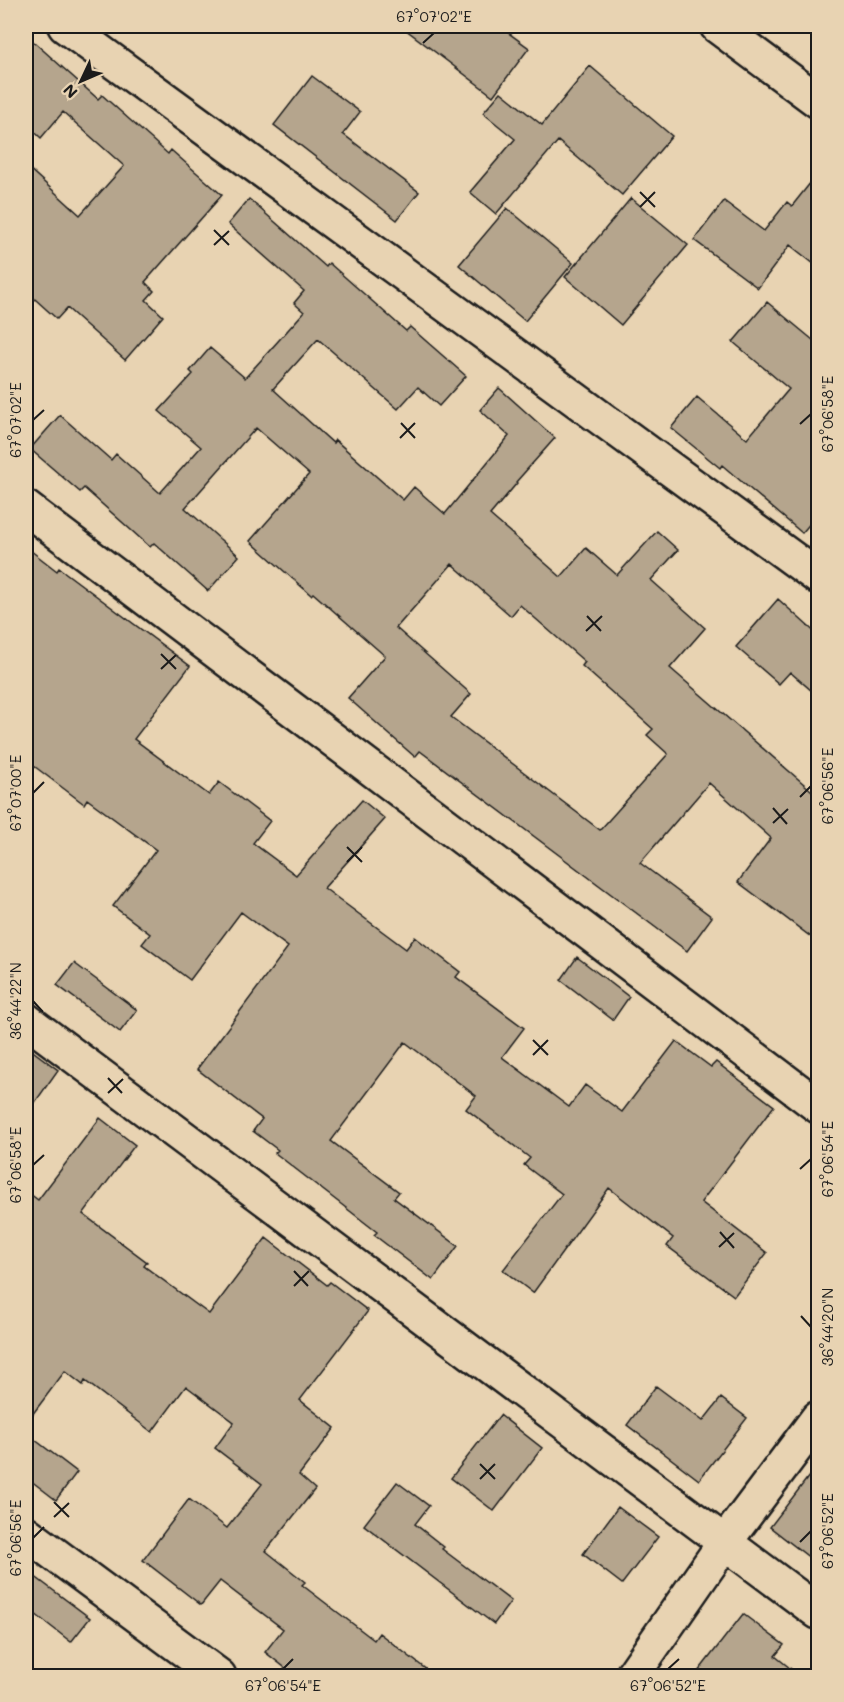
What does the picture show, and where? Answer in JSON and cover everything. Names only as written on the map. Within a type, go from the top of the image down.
[{"type":"street","points":[[65,26],[819,577]]},
{"type":"street","points":[[717,26],[819,101]]},
{"type":"street","points":[[26,508],[819,1106]]},
{"type":"street","points":[[26,1020],[819,1612]]},
{"type":"street","points":[[632,1677],[725,1542],[819,1419]]},
{"type":"street","points":[[26,1533],[219,1677]]},
{"type":"building","points":[[401,26],[499,26],[529,48],[493,96]]},
{"type":"building","points":[[26,35],[98,99],[102,95],[168,154],[171,150],[222,195],[145,282],[154,291],[146,300],[163,316],[125,360],[67,308],[57,319],[26,291],[26,166],[80,215],[124,166],[63,112],[41,138],[26,124]]},
{"type":"building","points":[[590,66],[672,136],[622,195],[558,141],[496,214],[470,192],[515,139],[483,113],[501,92],[542,125]]},
{"type":"building","points":[[312,76],[360,112],[343,134],[419,192],[397,220],[274,125]]},
{"type":"building","points":[[819,172],[819,268],[790,245],[758,288],[694,240],[724,201],[764,231],[787,202],[792,206]]},
{"type":"building","points":[[631,198],[688,245],[621,325],[565,277]]},
{"type":"building","points":[[249,199],[326,267],[329,263],[406,331],[410,327],[466,376],[439,406],[418,387],[398,409],[318,339],[273,389],[333,443],[335,440],[403,500],[414,487],[445,514],[509,436],[480,410],[499,388],[555,438],[490,515],[561,577],[586,548],[617,575],[657,531],[678,550],[651,580],[705,628],[670,668],[819,797],[819,943],[738,882],[771,838],[709,783],[640,863],[712,917],[687,951],[420,751],[415,757],[348,698],[385,656],[250,541],[309,474],[256,428],[185,508],[239,556],[208,591],[154,543],[150,547],[84,488],[80,492],[30,449],[60,415],[111,460],[116,454],[160,493],[201,447],[159,411],[193,374],[190,371],[210,348],[245,378],[304,312],[294,303],[304,291],[228,224]],"holes":[[[452,564],[511,616],[520,605],[585,662],[582,666],[653,729],[647,735],[668,754],[600,830],[451,717],[471,694],[396,628]]]},
{"type":"building","points":[[507,208],[573,263],[525,321],[459,265]]},
{"type":"building","points":[[767,302],[819,345],[819,513],[802,533],[722,465],[720,468],[671,428],[697,397],[747,439],[789,389],[733,342]]},
{"type":"building","points":[[26,547],[57,571],[59,568],[190,666],[134,739],[209,795],[219,782],[270,821],[253,843],[296,875],[362,800],[385,819],[324,888],[406,949],[415,937],[460,972],[456,977],[524,1028],[502,1057],[569,1107],[585,1085],[622,1112],[676,1041],[711,1067],[716,1062],[774,1106],[701,1202],[767,1253],[734,1296],[667,1246],[673,1238],[609,1188],[533,1293],[503,1270],[562,1194],[524,1165],[530,1158],[466,1109],[476,1096],[405,1042],[331,1141],[399,1192],[394,1198],[458,1246],[433,1280],[374,1235],[377,1232],[275,1153],[278,1150],[253,1131],[262,1119],[197,1069],[288,947],[241,912],[190,980],[142,944],[150,934],[113,906],[156,850],[87,799],[84,804],[26,760]]},
{"type":"building","points":[[778,599],[819,636],[819,697],[790,672],[779,684],[736,647]]},
{"type":"building","points":[[577,957],[629,997],[613,1020],[561,980]]},
{"type":"building","points":[[74,963],[137,1010],[120,1032],[57,985]]},
{"type":"building","points":[[26,1046],[58,1070],[26,1115]]},
{"type":"building","points":[[100,1118],[135,1145],[83,1214],[147,1262],[144,1266],[209,1314],[266,1238],[327,1285],[330,1282],[368,1311],[300,1400],[335,1428],[299,1475],[315,1489],[266,1551],[305,1582],[302,1585],[374,1640],[379,1633],[436,1677],[297,1677],[265,1652],[283,1629],[220,1581],[201,1605],[143,1560],[189,1499],[227,1528],[262,1484],[215,1448],[234,1422],[186,1386],[152,1432],[85,1381],[83,1385],[65,1371],[26,1423],[26,1191],[38,1200]]},
{"type":"building","points":[[656,1386],[703,1421],[721,1398],[747,1418],[699,1480],[627,1425]]},
{"type":"building","points":[[500,1415],[542,1448],[494,1511],[451,1478]]},
{"type":"building","points":[[26,1433],[77,1472],[56,1500],[26,1477]]},
{"type":"building","points":[[819,1463],[819,1565],[770,1527]]},
{"type":"building","points":[[397,1482],[429,1506],[415,1524],[444,1547],[442,1549],[511,1601],[494,1624],[364,1525]]},
{"type":"building","points":[[618,1507],[658,1537],[622,1584],[583,1554]]},
{"type":"building","points":[[26,1570],[90,1618],[71,1642],[26,1607]]},
{"type":"building","points":[[743,1614],[784,1645],[775,1656],[801,1677],[694,1677]]}]
